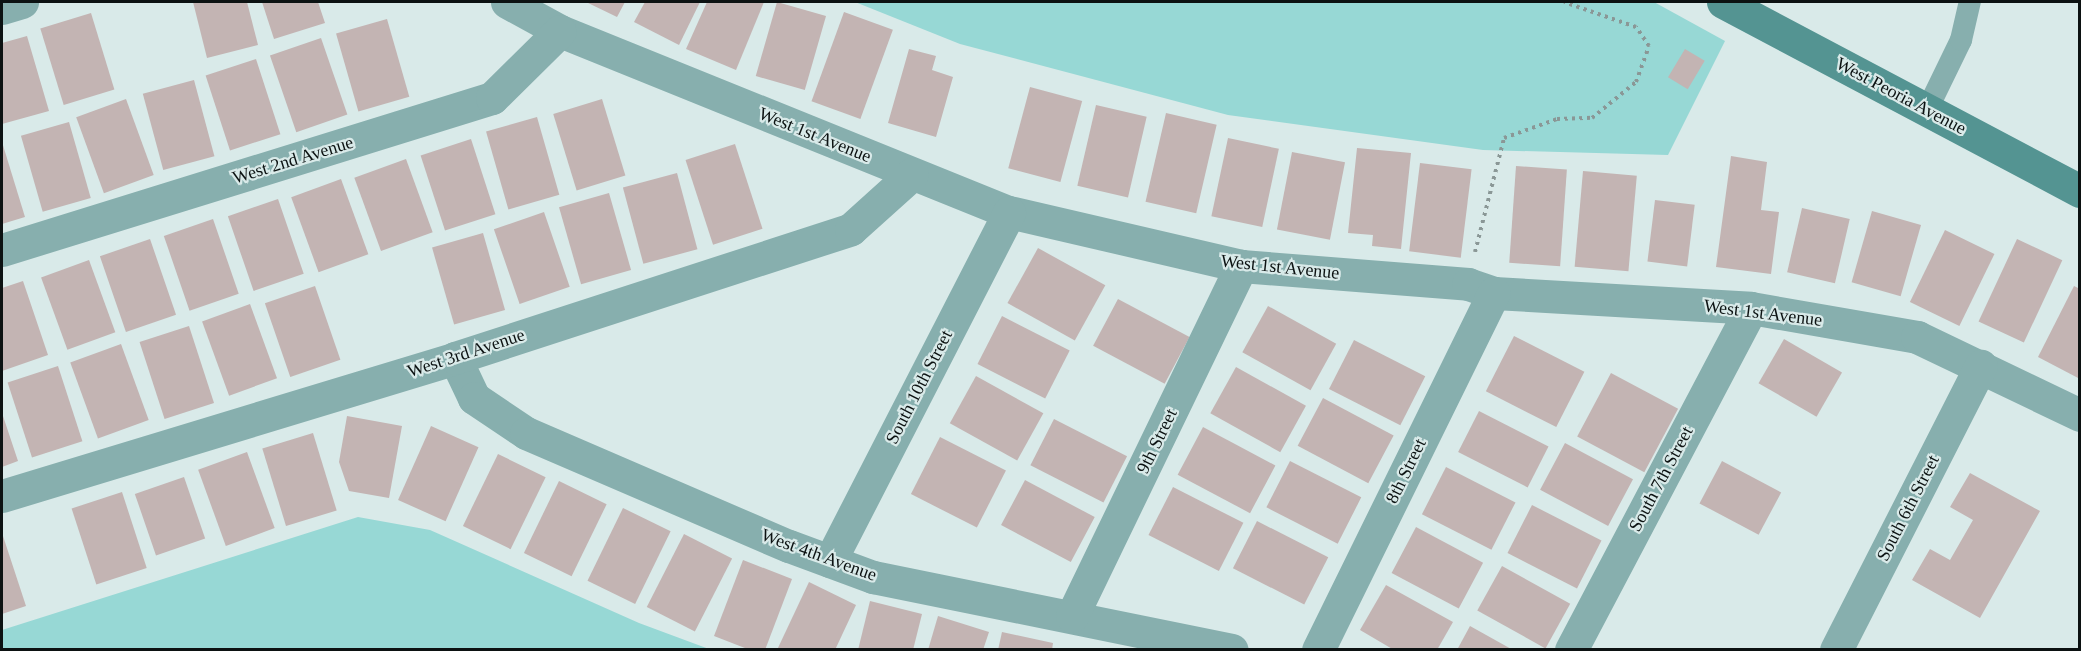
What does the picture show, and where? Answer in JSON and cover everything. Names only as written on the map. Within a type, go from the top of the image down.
[{"type":"street","points":[[2,8],[22,2]]},
{"type":"street","name":"West 1st Avenue","points":[[507,2],[560,31],[1009,212],[1241,266],[1481,289],[1751,308],[1917,337],[2079,415]]},
{"type":"street","name":"West Peoria Avenue","points":[[1724,2],[2079,191]]},
{"type":"street","name":"West 2nd Avenue","points":[[2,250],[492,98],[560,31]]},
{"type":"street","name":"West 3rd Avenue","points":[[2,496],[455,358],[851,229],[912,174]]},
{"type":"street","name":"South 10th Street","points":[[830,561],[1009,212]]},
{"type":"street","name":"9th Street","points":[[1072,616],[1241,266]]},
{"type":"street","name":"8th Street","points":[[1318,650],[1481,289]]},
{"type":"street","name":"South 7th Street","points":[[1571,650],[1751,308]]},
{"type":"street","name":"West 4th Avenue","points":[[455,358],[474,398],[526,433],[830,561],[873,577],[1232,650]]},
{"type":"street","name":"South 6th Street","points":[[1836,650],[1981,366]]},
{"type":"lane","points":[[1927,110],[1960,40],[1970,2]]},
{"type":"path","points":[[1481,289],[1504,138],[1557,119],[1592,118],[1636,82],[1649,46],[1636,27],[1564,2]]},
{"type":"shaded area","points":[[855,2],[1654,2],[1725,41],[1668,155],[1483,150],[1228,115],[960,44]]},
{"type":"shaded area","points":[[358,517],[430,530],[639,623],[709,649],[2,649],[2,630]]},
{"type":"building","points":[[193,2],[247,2],[258,45],[207,58]]},
{"type":"building","points":[[262,2],[318,2],[325,23],[274,39]]},
{"type":"building","points":[[586,2],[625,2],[617,17]]},
{"type":"building","points":[[645,2],[700,2],[679,45],[634,22]]},
{"type":"building","points":[[707,2],[764,2],[736,70],[686,49]]},
{"type":"building","points":[[777,2],[826,16],[805,90],[756,76]]},
{"type":"building","points":[[844,12],[893,30],[860,119],[812,101]]},
{"type":"building","points":[[91,13],[114,90],[64,105],[40,28]]},
{"type":"building","points":[[387,19],[409,97],[358,111],[336,34]]},
{"type":"building","points":[[27,36],[49,111],[2,124],[2,43]]},
{"type":"building","points":[[321,38],[347,115],[296,132],[270,56]]},
{"type":"building","points":[[909,49],[936,56],[932,70],[953,77],[936,137],[888,123]]},
{"type":"building","points":[[1685,49],[1705,61],[1688,89],[1668,77]]},
{"type":"building","points":[[256,59],[280,134],[230,151],[206,75]]},
{"type":"building","points":[[194,80],[214,156],[163,170],[143,94]]},
{"type":"building","points":[[1030,87],[1082,101],[1060,182],[1008,168]]},
{"type":"building","points":[[126,99],[154,175],[104,193],[76,117]]},
{"type":"building","points":[[602,99],[625,176],[577,190],[553,114]]},
{"type":"building","points":[[1096,105],[1147,117],[1128,198],[1077,186]]},
{"type":"building","points":[[1166,113],[1217,125],[1196,213],[1146,202]]},
{"type":"building","points":[[537,117],[559,195],[508,209],[486,132]]},
{"type":"building","points":[[69,122],[91,198],[43,212],[21,136]]},
{"type":"building","points":[[1228,138],[1279,149],[1262,227],[1211,216]]},
{"type":"building","points":[[471,139],[495,214],[445,231],[421,155]]},
{"type":"building","points":[[2,142],[25,217],[2,224]]},
{"type":"building","points":[[735,144],[763,229],[713,245],[686,160]]},
{"type":"building","points":[[1357,148],[1411,153],[1401,249],[1372,246],[1373,235],[1348,233]]},
{"type":"building","points":[[1292,152],[1345,162],[1330,240],[1277,230]]},
{"type":"building","points":[[1731,156],[1767,162],[1761,210],[1779,212],[1771,274],[1716,267]]},
{"type":"building","points":[[406,159],[433,232],[381,251],[354,178]]},
{"type":"building","points":[[1420,163],[1472,169],[1461,258],[1409,251]]},
{"type":"building","points":[[1516,166],[1567,170],[1560,266],[1509,263]]},
{"type":"building","points":[[1583,171],[1637,176],[1628,271],[1575,267]]},
{"type":"building","points":[[677,173],[697,249],[643,264],[623,187]]},
{"type":"building","points":[[341,179],[368,254],[319,272],[291,197]]},
{"type":"building","points":[[609,193],[631,270],[581,284],[559,207]]},
{"type":"building","points":[[278,199],[304,274],[254,291],[228,216]]},
{"type":"building","points":[[1655,200],[1695,205],[1687,266],[1647,262]]},
{"type":"building","points":[[1802,208],[1850,219],[1835,283],[1787,272]]},
{"type":"building","points":[[1872,211],[1921,225],[1901,296],[1852,282]]},
{"type":"building","points":[[544,212],[570,287],[520,304],[494,229]]},
{"type":"building","points":[[213,219],[239,294],[190,311],[164,236]]},
{"type":"building","points":[[1945,230],[1994,254],[1959,326],[1910,302]]},
{"type":"building","points":[[483,233],[505,310],[454,325],[432,248]]},
{"type":"building","points":[[150,239],[176,315],[126,332],[100,256]]},
{"type":"building","points":[[2017,239],[2062,260],[2024,343],[1979,321]]},
{"type":"building","points":[[1038,248],[1105,285],[1075,340],[1007,303]]},
{"type":"building","points":[[89,260],[115,332],[67,350],[41,277]]},
{"type":"building","points":[[23,281],[48,355],[2,371],[2,288]]},
{"type":"building","points":[[315,286],[340,360],[290,377],[265,303]]},
{"type":"building","points":[[2074,286],[2080,289],[2080,379],[2038,357]]},
{"type":"building","points":[[1118,299],[1190,337],[1165,384],[1093,346]]},
{"type":"building","points":[[250,304],[277,378],[229,396],[202,321]]},
{"type":"building","points":[[1268,306],[1336,344],[1311,390],[1242,352]]},
{"type":"building","points":[[1002,316],[1070,351],[1045,399],[977,364]]},
{"type":"building","points":[[189,326],[214,403],[165,419],[140,342]]},
{"type":"building","points":[[1514,336],[1584,372],[1556,427],[1486,391]]},
{"type":"building","points":[[1784,339],[1842,372],[1817,417],[1758,383]]},
{"type":"building","points":[[1354,340],[1425,376],[1400,425],[1329,389]]},
{"type":"building","points":[[121,344],[149,420],[98,439],[70,362]]},
{"type":"building","points":[[58,366],[82,441],[32,458],[8,382]]},
{"type":"building","points":[[1236,367],[1306,406],[1280,452],[1210,413]]},
{"type":"building","points":[[1611,373],[1678,409],[1644,472],[1577,437]]},
{"type":"building","points":[[976,376],[1043,413],[1017,461],[950,423]]},
{"type":"building","points":[[1323,398],[1394,436],[1368,483],[1298,446]]},
{"type":"building","points":[[1479,411],[1548,446],[1528,487],[1458,452]]},
{"type":"building","points":[[2,413],[18,461],[2,467]]},
{"type":"building","points":[[347,416],[402,426],[389,498],[349,491],[339,462]]},
{"type":"building","points":[[1054,419],[1127,456],[1103,503],[1030,465]]},
{"type":"building","points":[[431,426],[479,447],[446,521],[398,500]]},
{"type":"building","points":[[1203,427],[1275,465],[1250,513],[1178,475]]},
{"type":"building","points":[[313,433],[337,510],[286,526],[262,448]]},
{"type":"building","points":[[940,437],[1006,471],[977,528],[911,494]]},
{"type":"building","points":[[1565,443],[1633,479],[1608,526],[1540,490]]},
{"type":"building","points":[[247,452],[275,528],[226,546],[198,470]]},
{"type":"building","points":[[498,454],[546,477],[511,549],[463,526]]},
{"type":"building","points":[[1290,461],[1361,497],[1338,544],[1266,507]]},
{"type":"building","points":[[1722,461],[1781,492],[1759,535],[1699,503]]},
{"type":"building","points":[[1446,467],[1515,502],[1491,550],[1422,514]]},
{"type":"building","points":[[1970,473],[2040,511],[1980,618],[1912,580],[1930,549],[1950,560],[1973,520],[1950,507]]},
{"type":"building","points":[[184,477],[205,538],[156,555],[135,494]]},
{"type":"building","points":[[1025,480],[1095,517],[1071,562],[1001,525]]},
{"type":"building","points":[[559,481],[607,504],[572,576],[524,553]]},
{"type":"building","points":[[1173,487],[1243,523],[1219,571],[1148,535]]},
{"type":"building","points":[[122,492],[147,568],[96,584],[72,508]]},
{"type":"building","points":[[1532,505],[1601,540],[1577,589],[1507,553]]},
{"type":"building","points":[[623,508],[671,531],[635,604],[587,581]]},
{"type":"building","points":[[1257,521],[1328,557],[1304,605],[1233,568]]},
{"type":"building","points":[[1416,527],[1483,563],[1459,609],[1392,573]]},
{"type":"building","points":[[2,533],[26,606],[2,614]]},
{"type":"building","points":[[684,534],[732,559],[695,632],[647,607]]},
{"type":"building","points":[[743,560],[792,579],[765,650],[750,650],[714,636]]},
{"type":"building","points":[[1502,566],[1570,604],[1545,648],[1477,611]]},
{"type":"building","points":[[809,582],[856,605],[835,650],[777,650]]},
{"type":"building","points":[[1386,585],[1453,622],[1437,650],[1394,650],[1360,630]]},
{"type":"building","points":[[870,601],[922,614],[913,650],[858,650]]},
{"type":"building","points":[[938,616],[989,632],[983,650],[928,650]]},
{"type":"building","points":[[1470,626],[1513,650],[1457,650]]},
{"type":"building","points":[[1002,632],[1053,643],[1052,650],[998,650]]}]
